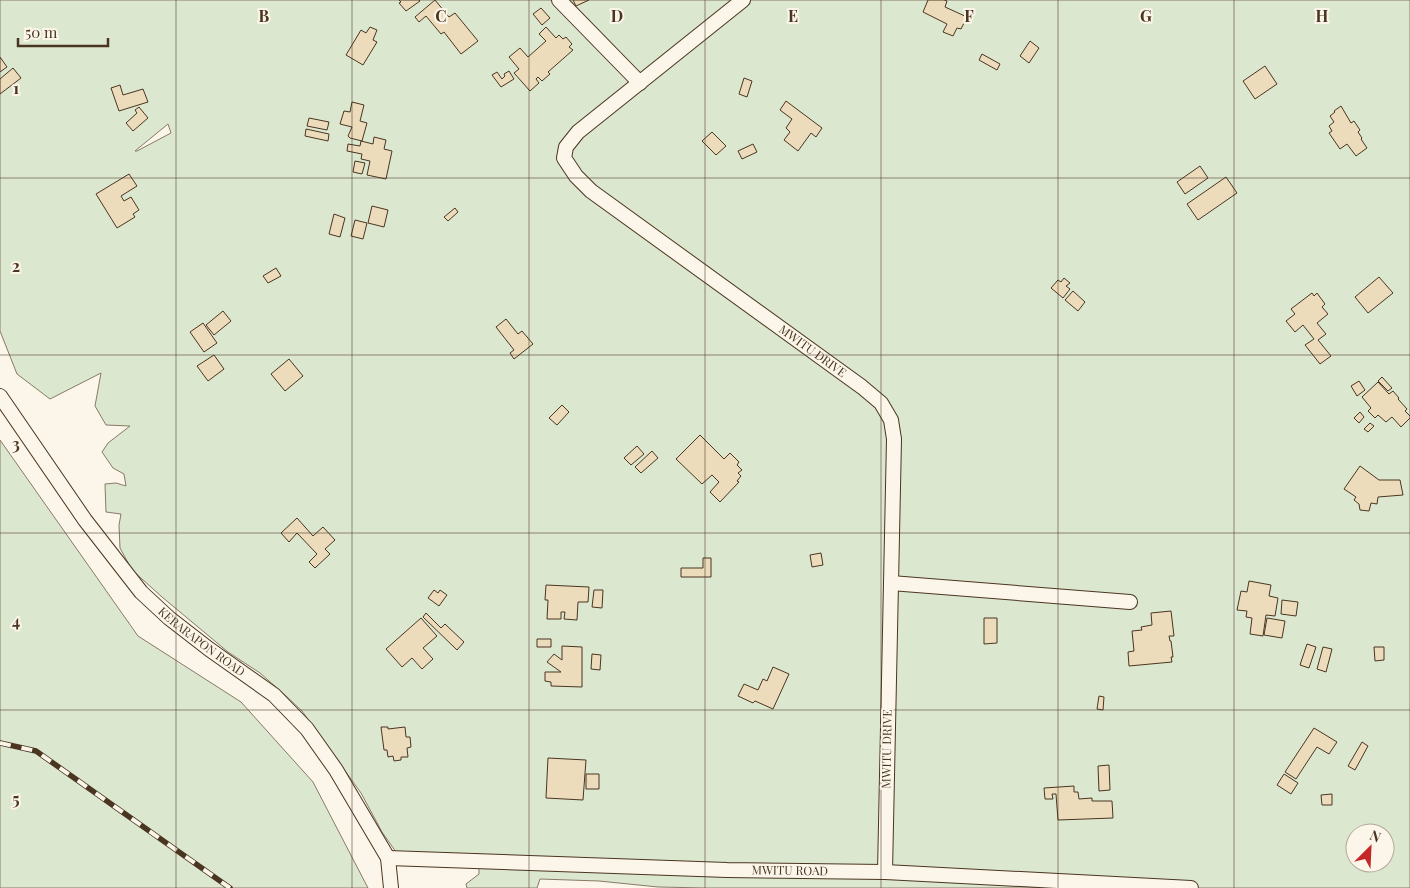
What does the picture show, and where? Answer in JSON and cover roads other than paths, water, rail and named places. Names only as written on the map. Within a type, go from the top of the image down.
[{"type":"street","points":[[559,0],[640,83]]},
{"type":"street","name":"MWITU DRIVE","points":[[743,0],[578,132],[566,147],[564,158],[576,176],[591,191],[854,381],[881,403],[891,420],[894,439],[884,872]]},
{"type":"street","name":"KERARAPON ROAD","points":[[0,396],[85,520],[141,592],[169,618],[209,649],[274,695],[307,729],[336,770],[388,858],[391,888]]},
{"type":"street","points":[[891,584],[1130,602]]},
{"type":"street","name":"MWITU ROAD","points":[[388,858],[718,870],[884,872],[1191,888]]},
{"type":"railway","points":[[0,743],[36,751],[230,888]]}]
